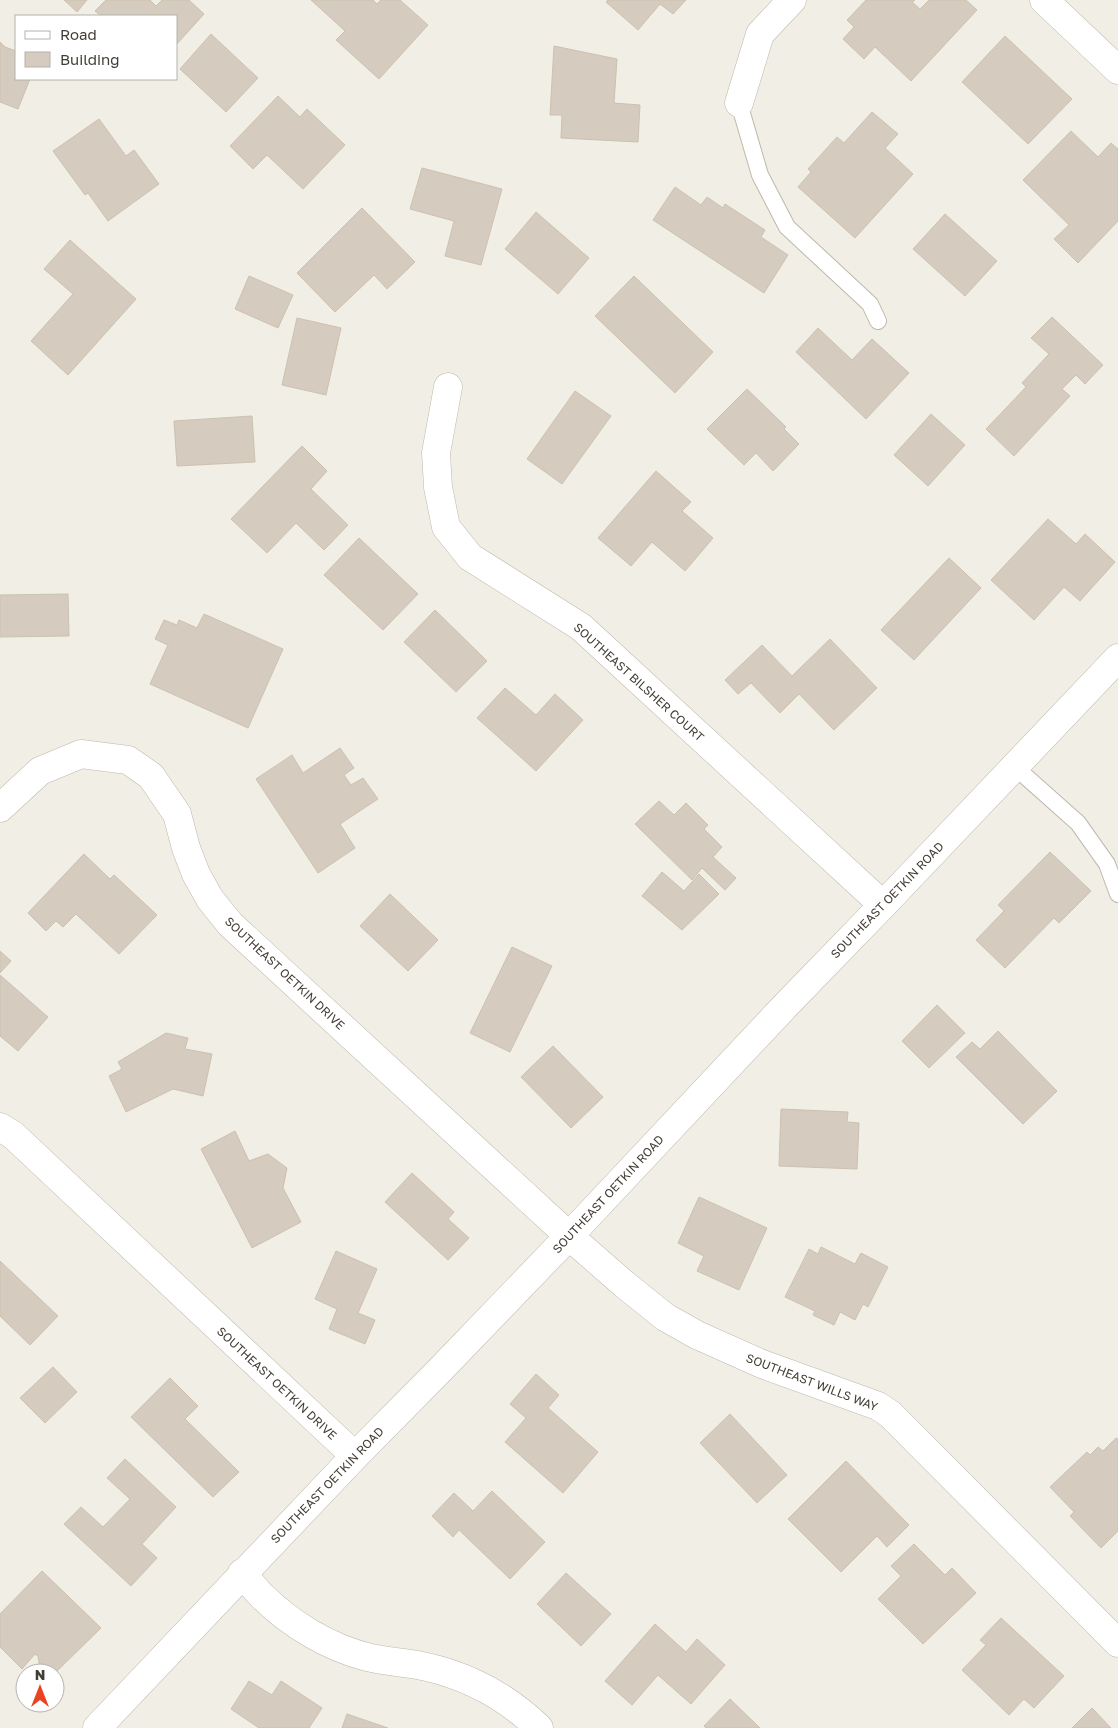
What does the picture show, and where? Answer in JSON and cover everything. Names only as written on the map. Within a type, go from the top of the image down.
[{"type":"street","points":[[739,104],[760,34],[792,0]]},
{"type":"street","points":[[1044,0],[1118,70]]},
{"type":"street","name":"SOUTHEAST BILSHER COURT","points":[[448,386],[436,453],[438,486],[446,527],[470,557],[581,627],[883,905]]},
{"type":"street","name":"SOUTHEAST OETKIN ROAD","points":[[97,1728],[242,1573],[569,1236],[780,1011],[1118,658]]},
{"type":"street","name":"SOUTHEAST OETKIN DRIVE","points":[[0,808],[40,771],[81,754],[128,760],[151,776],[177,814],[186,848],[196,874],[210,899],[230,924],[569,1236]]},
{"type":"street","name":"SOUTHEAST OETKIN DRIVE","points":[[0,1127],[13,1135],[354,1456]]},
{"type":"street","name":"SOUTHEAST WILLS WAY","points":[[569,1236],[664,1317],[697,1335],[762,1364],[878,1406],[890,1414],[1118,1643]]},
{"type":"street","points":[[242,1573],[261,1595],[282,1614],[325,1642],[366,1657],[425,1667],[456,1675],[488,1689],[521,1711],[539,1728]]},
{"type":"lane","points":[[739,104],[760,175],[787,227],[870,304],[878,321]]},
{"type":"lane","points":[[1015,767],[1078,823],[1107,864],[1118,894]]},
{"type":"building","points":[[64,0],[87,0],[77,12]]},
{"type":"building","points":[[106,0],[150,0],[156,6],[162,0],[189,0],[204,14],[178,43],[178,15],[100,15],[95,11]]},
{"type":"building","points":[[311,0],[373,0],[377,4],[381,0],[400,0],[428,25],[379,79],[336,40],[345,31]]},
{"type":"building","points":[[608,0],[686,0],[673,14],[660,4],[638,30],[606,2]]},
{"type":"building","points":[[866,0],[915,0],[912,2],[920,9],[929,0],[966,0],[977,10],[911,81],[875,47],[864,59],[843,39],[854,27],[847,20]]},
{"type":"building","points":[[211,34],[258,78],[226,112],[180,69]]},
{"type":"building","points":[[1005,36],[1072,99],[1028,144],[962,82]]},
{"type":"building","points":[[0,42],[5,47],[15,51],[15,80],[30,80],[18,109],[0,102]]},
{"type":"building","points":[[554,46],[617,59],[614,103],[640,105],[638,142],[561,138],[562,115],[550,115]]},
{"type":"building","points":[[278,96],[300,117],[307,109],[345,145],[303,189],[267,155],[253,169],[230,146]]},
{"type":"building","points":[[872,112],[898,134],[885,148],[913,174],[855,238],[798,187],[811,172],[808,169],[837,137],[844,143]]},
{"type":"building","points":[[99,119],[126,156],[134,150],[159,184],[108,221],[88,193],[85,195],[53,151]]},
{"type":"building","points":[[1071,131],[1098,157],[1111,143],[1118,149],[1118,221],[1078,263],[1054,239],[1069,225],[1023,180]]},
{"type":"building","points":[[422,168],[502,189],[481,265],[445,256],[454,221],[410,209]]},
{"type":"building","points":[[675,187],[701,205],[707,197],[723,208],[725,204],[765,230],[761,237],[788,255],[764,293],[653,220]]},
{"type":"building","points":[[362,208],[415,262],[387,289],[374,275],[335,312],[297,273]]},
{"type":"building","points":[[536,212],[589,258],[558,294],[505,249]]},
{"type":"building","points":[[945,214],[997,261],[965,296],[913,249]]},
{"type":"building","points":[[70,240],[136,299],[68,375],[31,341],[73,294],[44,269]]},
{"type":"building","points":[[249,276],[293,295],[278,328],[235,309]]},
{"type":"building","points":[[634,276],[713,352],[675,393],[595,316]]},
{"type":"building","points":[[1052,317],[1103,365],[1085,384],[1076,375],[1062,389],[1070,396],[1014,456],[986,429],[1026,387],[1022,383],[1049,354],[1031,338]]},
{"type":"building","points":[[297,318],[341,328],[326,395],[282,385]]},
{"type":"building","points":[[818,328],[852,360],[872,339],[909,373],[866,419],[796,352]]},
{"type":"building","points":[[747,389],[786,427],[784,429],[799,444],[773,471],[756,453],[744,465],[707,429]]},
{"type":"building","points":[[575,391],[611,416],[562,484],[527,459]]},
{"type":"building","points":[[931,414],[965,445],[928,486],[894,455]]},
{"type":"building","points":[[252,416],[255,462],[177,466],[174,421]]},
{"type":"building","points":[[302,446],[327,471],[311,489],[348,525],[324,550],[296,523],[267,553],[231,519]]},
{"type":"building","points":[[656,471],[691,502],[682,511],[713,538],[685,571],[652,542],[631,566],[598,538]]},
{"type":"building","points":[[1048,519],[1076,544],[1085,534],[1115,562],[1080,601],[1064,587],[1034,620],[991,580]]},
{"type":"building","points":[[359,538],[418,594],[383,630],[324,575]]},
{"type":"building","points":[[949,558],[981,588],[914,660],[881,630]]},
{"type":"building","points":[[68,594],[69,636],[0,637],[0,595]]},
{"type":"building","points":[[435,610],[487,661],[456,692],[404,642]]},
{"type":"building","points":[[204,614],[283,649],[248,728],[150,684],[168,645],[155,639],[164,620],[177,625],[179,620],[197,628]]},
{"type":"building","points":[[830,639],[877,688],[834,730],[799,694],[780,713],[751,683],[738,694],[725,680],[762,645],[792,676]]},
{"type":"building","points":[[505,688],[536,715],[555,694],[583,720],[536,771],[477,718]]},
{"type":"building","points":[[340,748],[354,768],[344,775],[351,785],[363,778],[378,799],[340,824],[355,848],[318,873],[256,779],[292,755],[303,773]]},
{"type":"building","points":[[659,801],[674,815],[686,803],[708,825],[704,829],[722,847],[713,857],[736,878],[725,890],[702,868],[692,880],[635,824]]},
{"type":"building","points":[[1050,852],[1091,891],[1059,923],[1054,918],[1005,968],[976,940],[1004,911],[998,905]]},
{"type":"building","points":[[84,854],[110,879],[114,875],[157,915],[119,954],[76,914],[63,927],[56,921],[46,931],[28,913]]},
{"type":"building","points":[[662,872],[684,891],[699,874],[719,894],[682,930],[642,896]]},
{"type":"building","points":[[390,894],[438,940],[408,971],[360,926]]},
{"type":"building","points":[[512,947],[552,966],[510,1052],[470,1033]]},
{"type":"building","points":[[0,951],[11,961],[0,973]]},
{"type":"building","points":[[0,975],[48,1017],[18,1051],[0,1036]]},
{"type":"building","points":[[937,1005],[965,1033],[929,1068],[902,1041]]},
{"type":"building","points":[[998,1031],[1057,1091],[1023,1124],[956,1057],[972,1042],[980,1049]]},
{"type":"building","points":[[166,1033],[188,1038],[185,1049],[212,1054],[203,1096],[173,1089],[126,1112],[109,1076],[122,1069],[118,1062]]},
{"type":"building","points":[[553,1046],[603,1097],[571,1128],[521,1077]]},
{"type":"building","points":[[781,1109],[848,1112],[847,1122],[859,1123],[857,1169],[779,1166]]},
{"type":"building","points":[[235,1131],[249,1161],[268,1154],[287,1168],[283,1188],[301,1222],[252,1248],[201,1149]]},
{"type":"building","points":[[412,1173],[454,1212],[448,1219],[469,1238],[448,1260],[385,1202]]},
{"type":"building","points":[[699,1197],[767,1228],[739,1290],[697,1271],[704,1256],[678,1243]]},
{"type":"building","points":[[821,1247],[855,1264],[861,1253],[888,1267],[868,1307],[863,1304],[855,1320],[840,1312],[834,1325],[813,1315],[815,1311],[785,1297],[809,1249],[818,1254]]},
{"type":"building","points":[[336,1251],[377,1269],[358,1313],[375,1320],[365,1344],[329,1329],[337,1309],[315,1299]]},
{"type":"building","points":[[0,1261],[58,1316],[30,1345],[0,1316]]},
{"type":"building","points":[[53,1367],[77,1392],[45,1423],[20,1398]]},
{"type":"building","points":[[536,1374],[559,1395],[548,1408],[598,1452],[563,1493],[505,1442],[526,1418],[510,1404]]},
{"type":"building","points":[[170,1378],[198,1406],[185,1419],[239,1472],[213,1497],[131,1417]]},
{"type":"building","points":[[730,1414],[787,1475],[757,1503],[700,1443]]},
{"type":"building","points":[[1116,1438],[1118,1439],[1118,1531],[1101,1548],[1070,1516],[1074,1512],[1050,1487],[1087,1452],[1090,1455],[1098,1447],[1103,1451]]},
{"type":"building","points":[[125,1459],[176,1507],[142,1544],[157,1558],[131,1586],[64,1524],[81,1507],[103,1527],[130,1499],[107,1478]]},
{"type":"building","points":[[846,1461],[909,1525],[887,1547],[877,1536],[841,1572],[788,1519]]},
{"type":"building","points":[[492,1491],[545,1542],[510,1579],[459,1530],[453,1537],[432,1516],[454,1493],[473,1511]]},
{"type":"building","points":[[914,1544],[945,1575],[952,1568],[976,1593],[923,1644],[878,1599],[901,1576],[891,1566]]},
{"type":"building","points":[[42,1571],[101,1628],[65,1663],[39,1663],[38,1656],[35,1654],[27,1663],[16,1663],[0,1647],[0,1614]]},
{"type":"building","points":[[566,1573],[611,1614],[581,1646],[537,1604]]},
{"type":"building","points":[[1001,1618],[1064,1676],[1034,1708],[1024,1699],[1009,1715],[962,1670],[986,1645],[980,1640]]},
{"type":"building","points":[[655,1624],[686,1652],[697,1639],[725,1665],[691,1704],[658,1675],[632,1705],[605,1681]]},
{"type":"building","points":[[249,1681],[272,1695],[281,1681],[322,1708],[309,1728],[259,1728],[231,1709]]},
{"type":"building","points":[[730,1699],[760,1728],[706,1728],[704,1726]]},
{"type":"building","points":[[1092,1708],[1111,1728],[1072,1728]]},
{"type":"building","points":[[347,1714],[388,1728],[342,1728]]}]
